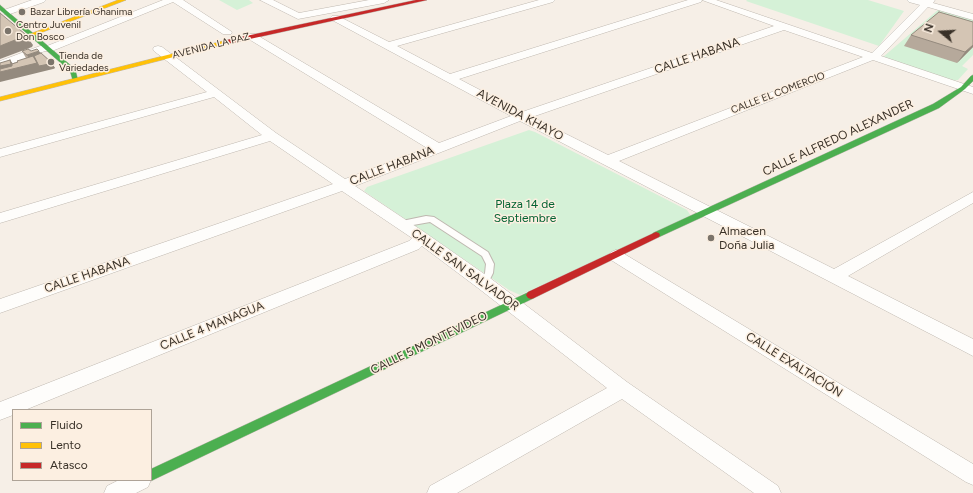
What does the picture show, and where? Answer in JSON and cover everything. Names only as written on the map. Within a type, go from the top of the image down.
[{"type":"street","points":[[2,11],[41,0]]},
{"type":"street","points":[[33,34],[123,0]]},
{"type":"street","points":[[0,65],[171,0]]},
{"type":"street","points":[[176,0],[232,31]]},
{"type":"street","points":[[265,0],[300,20]]},
{"type":"street","name":"AVENIDA LA PAZ","points":[[0,99],[75,80],[161,51],[251,36],[365,1],[384,0]]},
{"type":"street","name":"AVENIDA LA PAZ","points":[[282,20],[335,18],[424,0]]},
{"type":"street","points":[[386,46],[550,0]]},
{"type":"street","points":[[450,78],[698,0]]},
{"type":"street","points":[[707,0],[875,56],[968,89]]},
{"type":"street","points":[[912,0],[928,2],[973,17]]},
{"type":"street","name":"CALLE EL COMERCIO","points":[[608,161],[619,154],[875,56],[928,2]]},
{"type":"street","points":[[2,11],[33,34],[48,48],[77,68]]},
{"type":"street","name":"AVENIDA KHAYO","points":[[335,18],[521,116],[836,276],[973,348]]},
{"type":"street","name":"CALLE HABANA","points":[[0,306],[344,185],[521,116],[784,26]]},
{"type":"street","name":"AVENIDA LA PAZ","points":[[214,35],[232,31]]},
{"type":"street","points":[[251,36],[437,148]]},
{"type":"street","name":"CALLE SAN SALVADOR","points":[[161,51],[272,136],[422,238],[484,283],[621,388],[766,492]]},
{"type":"street","points":[[58,73],[77,68]]},
{"type":"street","points":[[75,80],[77,68]]},
{"type":"street","name":"CALLE ALFREDO ALEXANDER","points":[[707,211],[936,106],[968,89],[973,77]]},
{"type":"street","points":[[0,153],[216,93]]},
{"type":"street","points":[[0,218],[272,136]]},
{"type":"street","points":[[836,276],[973,197]]},
{"type":"street","name":"CALLE 5 MONTEVIDEO","points":[[152,475],[511,304],[616,256],[707,211]]},
{"type":"street","name":"CALLE 4 MANAGUA","points":[[0,411],[414,245],[422,238]]},
{"type":"street","name":"CALLE EXALTACIÓN","points":[[616,256],[973,475]]},
{"type":"street","points":[[437,493],[618,392],[621,388]]},
{"type":"street","points":[[114,493],[139,481]]},
{"type":"lane","points":[[402,224],[426,218],[431,219],[485,254],[490,264],[484,283]]},
{"type":"green space","points":[[219,0],[249,0],[253,3],[237,10]]},
{"type":"green space","points":[[868,0],[904,11],[879,46],[746,1]]},
{"type":"green space","points":[[939,9],[973,19],[973,55],[962,66],[968,69],[958,80],[951,81],[883,57]]},
{"type":"green space","name":"Plaza 14 de Septiembre","points":[[529,130],[687,210],[691,216],[520,295],[509,290],[364,191],[367,187]]},
{"type":"building","points":[[939,12],[973,22],[973,45],[965,52],[911,35]]},
{"type":"building","points":[[0,13],[25,34],[25,36],[0,46]]},
{"type":"building","points":[[28,49],[31,51],[37,49],[39,51],[27,55],[22,51]]},
{"type":"building","points":[[41,53],[51,62],[49,64],[39,66],[34,56]]},
{"type":"building","points":[[33,56],[37,63],[0,72],[0,69],[12,66],[12,64],[18,62],[17,61]]},
{"type":"building","points":[[10,60],[11,64],[0,66],[0,63]]},
{"type":"traffic: fast","points":[[0,7],[73,70],[75,80]]},
{"type":"traffic: fast","points":[[656,235],[936,106],[963,88],[973,77]]},
{"type":"traffic: fast","points":[[152,475],[531,295]]},
{"type":"traffic: slow","points":[[33,34],[123,0]]},
{"type":"traffic: slow","points":[[0,99],[227,42]]},
{"type":"traffic: jam","points":[[227,42],[424,0]]},
{"type":"traffic: jam","points":[[531,295],[656,235]]},
{"type":"place","name":"Bazar Librería Ghanima","points":[[22,12]]},
{"type":"place","name":"Centro Juvenil Don Bosco","points":[[8,31]]},
{"type":"place","name":"Tienda de Variedades","points":[[51,62]]},
{"type":"place","name":"Almacen Doña Julia","points":[[711,238]]}]
